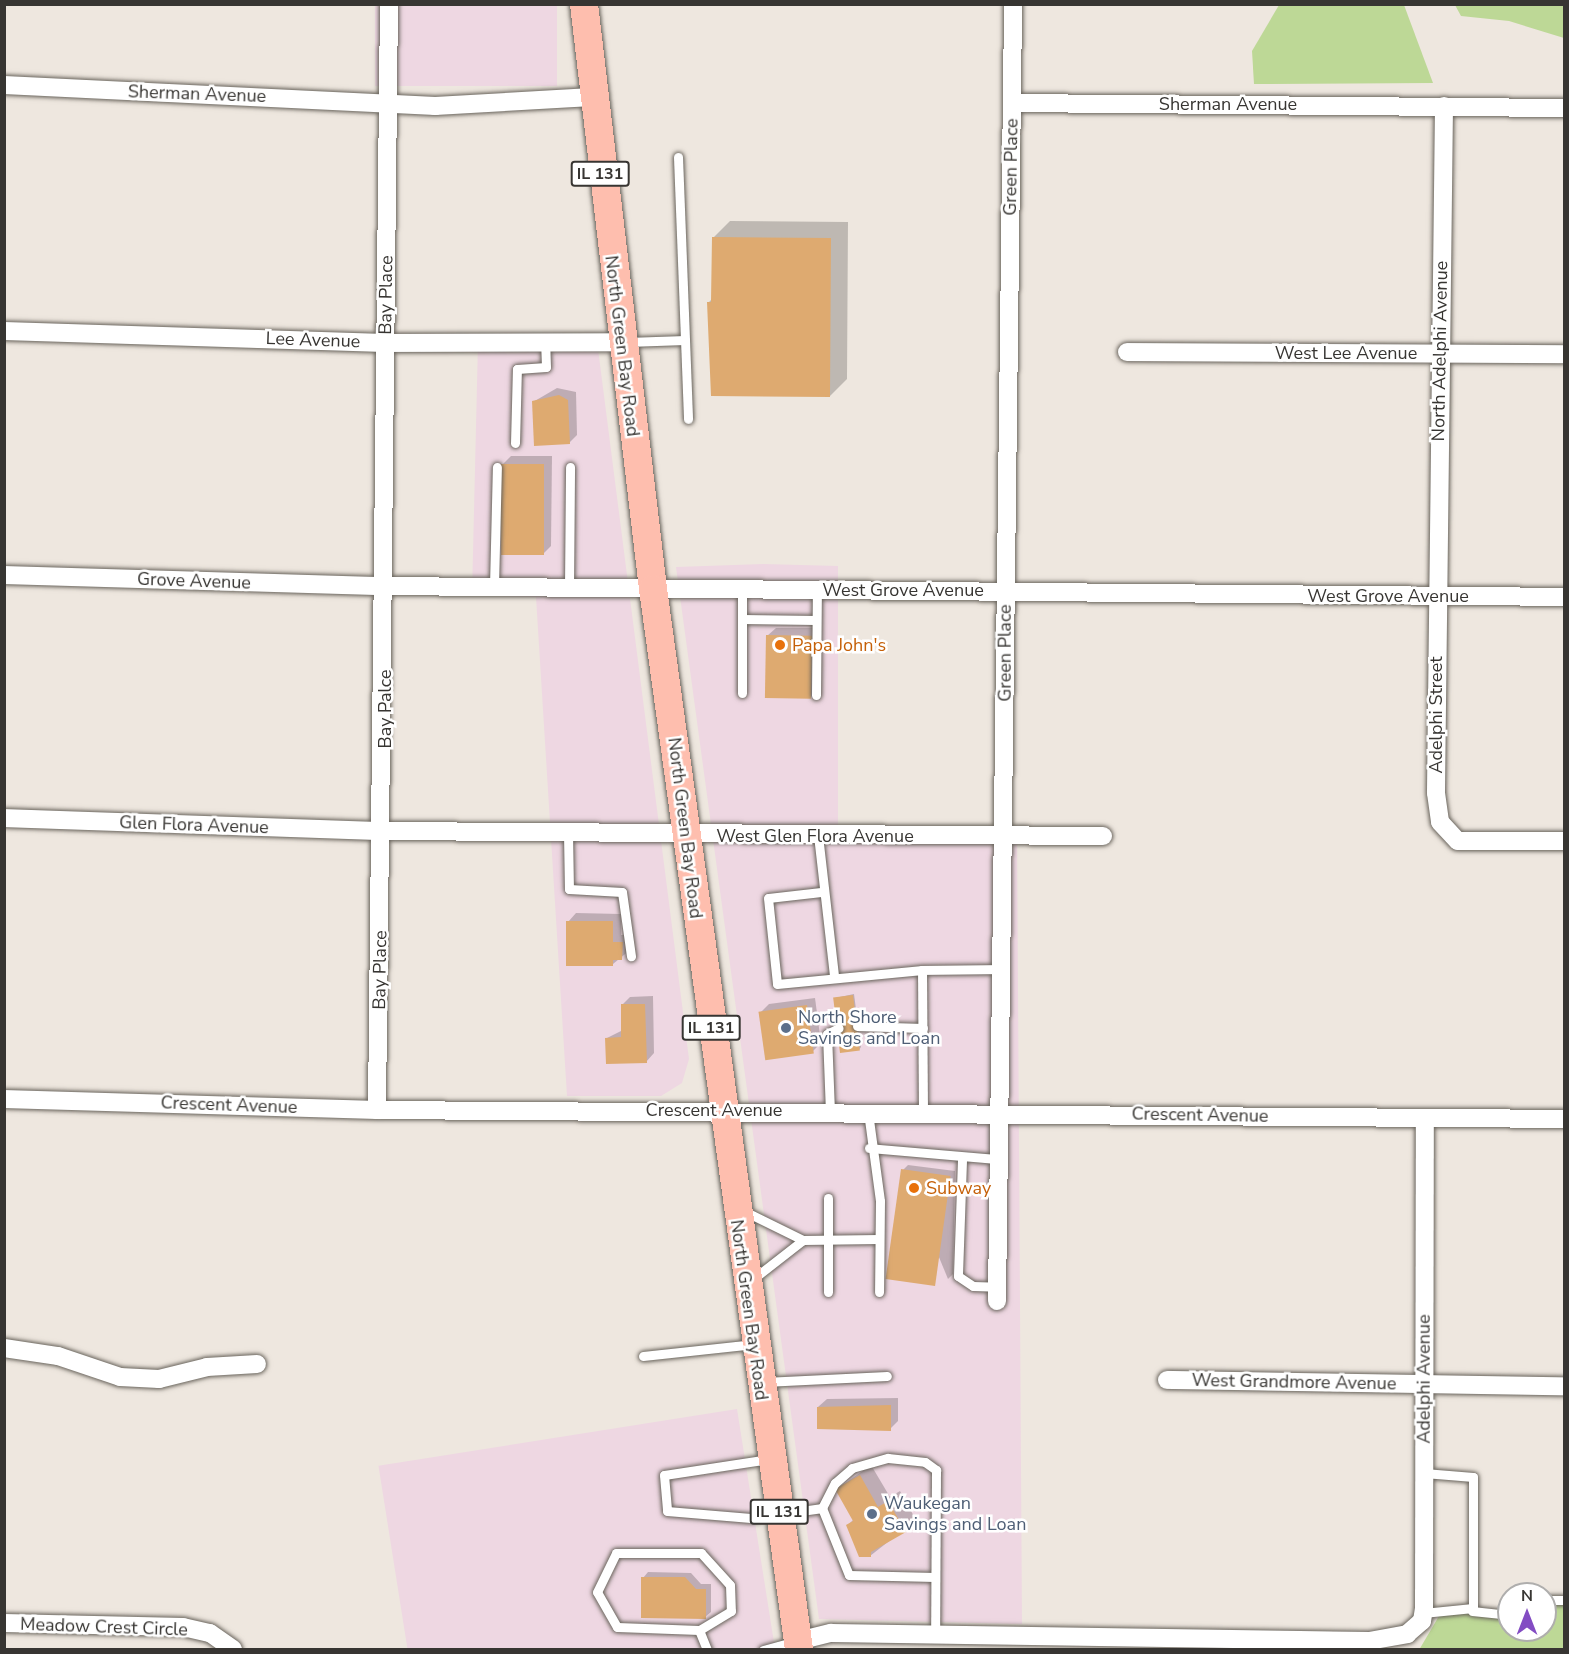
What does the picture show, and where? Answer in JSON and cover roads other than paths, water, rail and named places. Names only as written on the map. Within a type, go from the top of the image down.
[{"type":"main road","name":"North Green Bay Road","points":[[584,4],[592,97],[653,589],[721,1110],[798,1645]]},
{"type":"street","name":"Bay Place","points":[[384,586],[390,102],[389,4]]},
{"type":"street","name":"Green Place","points":[[997,1294],[1013,4]]},
{"type":"street","name":"Sherman Avenue","points":[[4,85],[390,102],[435,106],[592,97]]},
{"type":"street","name":"Sherman Avenue","points":[[1012,103],[1564,108]]},
{"type":"street","name":"North Adelphi Avenue","points":[[1437,597],[1443,106]]},
{"type":"street","name":"Lee Avenue","points":[[4,331],[386,343],[621,342]]},
{"type":"street","name":"West Lee Avenue","points":[[1127,352],[1564,354]]},
{"type":"street","name":"Grove Avenue","points":[[4,575],[384,586]]},
{"type":"street","name":"West Grove Avenue","points":[[384,586],[1005,590],[1034,595],[1564,597]]},
{"type":"street","name":"Bay Palce","points":[[383,831],[384,586]]},
{"type":"street","name":"Adelphi Street","points":[[1437,597],[1436,794],[1446,832],[1458,841],[1564,841]]},
{"type":"street","name":"Glen Flora Avenue","points":[[4,818],[383,831]]},
{"type":"street","name":"Bay Place","points":[[377,1110],[383,831]]},
{"type":"street","name":"West Glen Flora Avenue","points":[[383,831],[818,836],[1103,836]]},
{"type":"street","name":"Crescent Avenue","points":[[4,1099],[377,1110],[721,1110],[1564,1119]]},
{"type":"street","name":"Adelphi Avenue","points":[[1423,1613],[1425,1118]]},
{"type":"street","points":[[4,1348],[58,1356],[120,1377],[159,1379],[207,1367],[257,1364]]},
{"type":"street","name":"West Grandmore Avenue","points":[[1167,1380],[1564,1386]]},
{"type":"street","points":[[798,1645],[831,1633],[1370,1641],[1407,1634],[1423,1613]]},
{"type":"street","name":"Meadow Crest Circle","points":[[4,1623],[183,1627],[210,1634],[233,1649]]},
{"type":"lane","points":[[678,157],[688,420]]},
{"type":"lane","points":[[621,342],[685,340]]},
{"type":"lane","points":[[515,443],[517,369],[546,367],[545,343]]},
{"type":"lane","points":[[494,586],[497,467]]},
{"type":"lane","points":[[569,588],[570,467]]},
{"type":"lane","points":[[741,589],[742,693]]},
{"type":"lane","points":[[816,695],[817,590]]},
{"type":"lane","points":[[741,619],[816,620]]},
{"type":"lane","points":[[568,833],[569,889],[622,892],[631,956]]},
{"type":"lane","points":[[818,836],[821,892],[834,976]]},
{"type":"lane","points":[[821,892],[768,898],[777,984],[834,976],[922,970],[1001,969]]},
{"type":"lane","points":[[922,970],[923,1112]]},
{"type":"lane","points":[[857,1026],[923,1028]]},
{"type":"lane","points":[[830,1112],[827,1034],[839,1028]]},
{"type":"lane","points":[[868,1112],[869,1148],[880,1201],[879,1292]]},
{"type":"lane","points":[[869,1148],[949,1151],[962,1160],[999,1159]]},
{"type":"lane","points":[[962,1160],[958,1276],[973,1286],[997,1294]]},
{"type":"lane","points":[[828,1198],[828,1292]]},
{"type":"lane","points":[[734,1204],[762,1224],[803,1240],[879,1239]]},
{"type":"lane","points":[[746,1287],[803,1240]]},
{"type":"lane","points":[[643,1356],[754,1344]]},
{"type":"lane","points":[[759,1383],[795,1376],[887,1376]]},
{"type":"lane","points":[[935,1577],[849,1575],[822,1508],[835,1483],[869,1461],[908,1458],[936,1470],[935,1635]]},
{"type":"lane","points":[[771,1459],[664,1474],[668,1511],[779,1515],[822,1508]]},
{"type":"lane","points":[[1424,1473],[1473,1477],[1472,1611]]},
{"type":"lane","points":[[616,1553],[701,1553],[730,1584],[732,1611],[699,1630],[617,1627],[597,1592],[616,1553]]},
{"type":"lane","points":[[1423,1613],[1472,1611],[1497,1614]]},
{"type":"lane","points":[[699,1630],[707,1650]]},
{"type":"lane","points":[[763,1650],[798,1645]]},
{"type":"place","name":"Papa John's","points":[[780,645]]},
{"type":"place","name":"North Shore Savings and Loan","points":[[786,1028]]},
{"type":"place","name":"Subway","points":[[914,1188]]},
{"type":"place","name":"Waukegan Savings and Loan","points":[[872,1514]]}]
